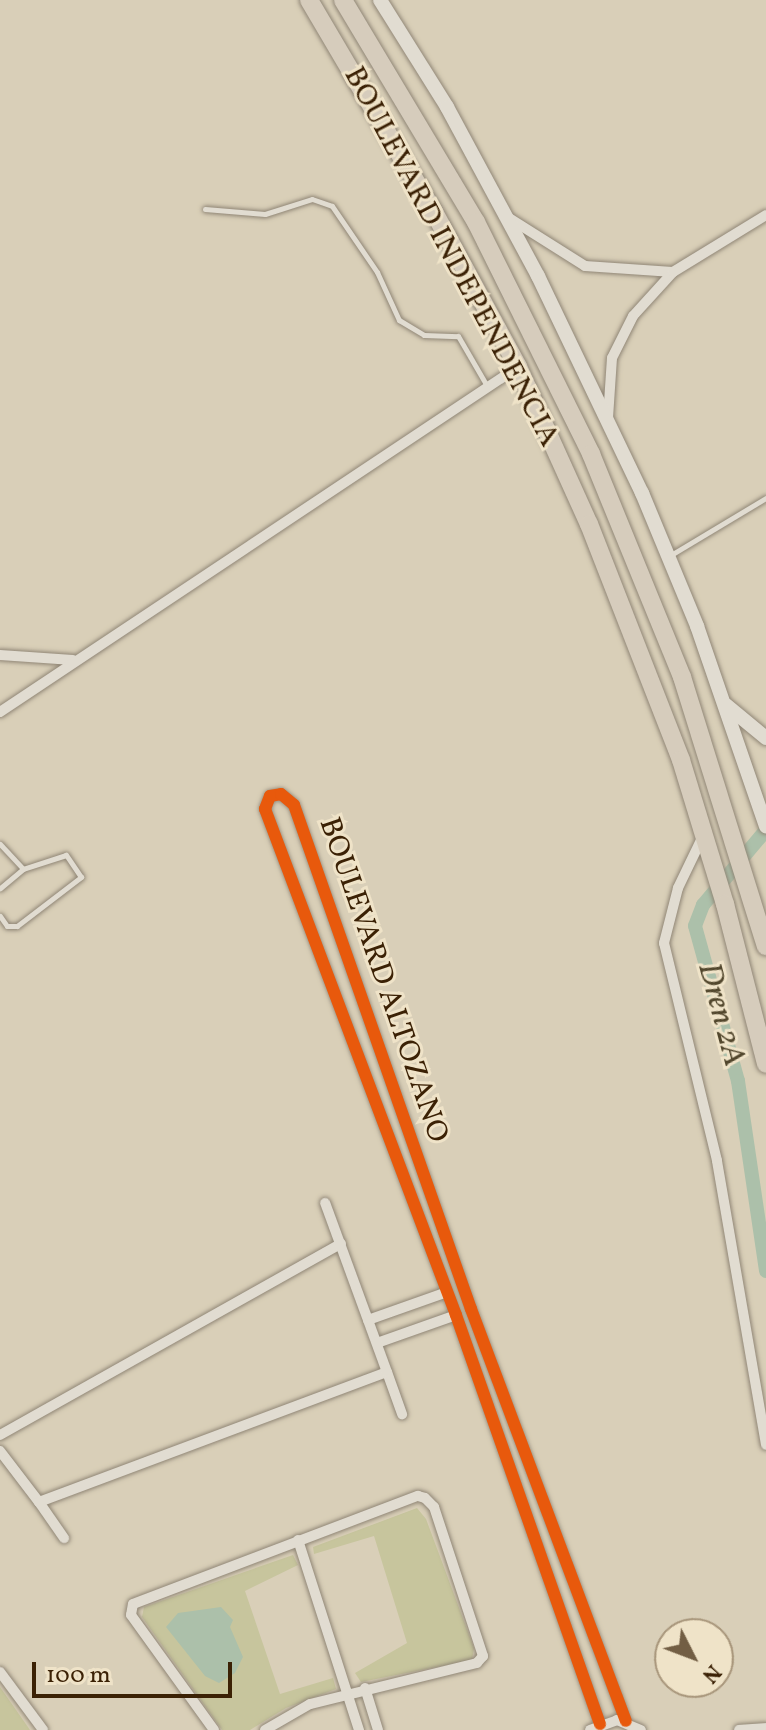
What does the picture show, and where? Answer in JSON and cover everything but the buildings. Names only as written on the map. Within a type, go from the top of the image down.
[{"type":"highway","name":"BOULEVARD INDEPENDENCIA","points":[[309,0],[420,187],[518,367],[630,621],[716,874],[766,1064]]},
{"type":"highway","name":"BOULEVARD INDEPENDENCIA","points":[[343,0],[476,222],[543,352],[682,677],[766,946]]},
{"type":"main road","name":"BOULEVARD INDEPENDENCIA","points":[[380,0],[505,215],[608,420],[668,556],[726,705],[764,820]]},
{"type":"main road","points":[[726,705],[766,738]]},
{"type":"street","points":[[505,215],[585,266],[673,272]]},
{"type":"street","points":[[608,420],[608,378],[621,337],[673,272],[766,215]]},
{"type":"street","points":[[0,712],[73,660],[518,367]]},
{"type":"street","points":[[0,655],[73,660]]},
{"type":"street","name":"BOULEVARD ALTOZANO","points":[[281,794],[294,805],[471,1309],[626,1721],[595,1727],[447,1292],[265,809],[270,796],[281,794]]},
{"type":"street","points":[[703,834],[678,888],[664,943],[717,1161],[766,1445]]},
{"type":"street","points":[[325,1203],[402,1414]]},
{"type":"street","points":[[0,1435],[341,1244]]},
{"type":"street","points":[[368,1320],[447,1292]]},
{"type":"street","points":[[377,1343],[456,1315]]},
{"type":"street","points":[[39,1502],[387,1372]]},
{"type":"street","points":[[0,1451],[64,1538]]},
{"type":"street","points":[[214,1730],[131,1615],[133,1604],[418,1496],[434,1507],[483,1656],[477,1663],[365,1688],[310,1704],[265,1730]]},
{"type":"street","points":[[298,1540],[359,1730]]},
{"type":"street","points":[[0,1672],[43,1730]]},
{"type":"street","points":[[365,1688],[378,1730]]},
{"type":"street","points":[[626,1721],[641,1730]]},
{"type":"street","points":[[739,1730],[766,1728]]},
{"type":"lane","points":[[205,209],[265,214],[312,199],[332,206],[345,217],[377,272],[399,320],[414,332],[458,336],[488,387]]},
{"type":"lane","points":[[668,556],[766,498]]},
{"type":"lane","points":[[0,844],[23,869]]},
{"type":"lane","points":[[0,888],[23,869],[66,855],[81,877],[17,926],[7,926],[0,916]]},
{"type":"shaded area","points":[[417,1508],[426,1519],[474,1648],[472,1660],[361,1682],[355,1673],[407,1643],[374,1536],[314,1554],[313,1547]]},
{"type":"shaded area","points":[[293,1555],[298,1565],[245,1591],[280,1694],[333,1678],[336,1689],[286,1708],[250,1730],[222,1730],[142,1617],[144,1607]]},
{"type":"shaded area","points":[[221,1607],[233,1620],[230,1627],[243,1657],[235,1673],[219,1683],[205,1676],[166,1627],[178,1613]]},
{"type":"shaded area","points":[[0,1687],[30,1730],[0,1730]]},
{"type":"waterway","name":"Dren 2A","points":[[766,830],[703,905],[695,926],[738,1081],[766,1271]]},
{"type":"cycle path","points":[[600,1724],[456,1315],[265,809],[270,796],[281,794],[294,805],[471,1309],[626,1721]]}]
